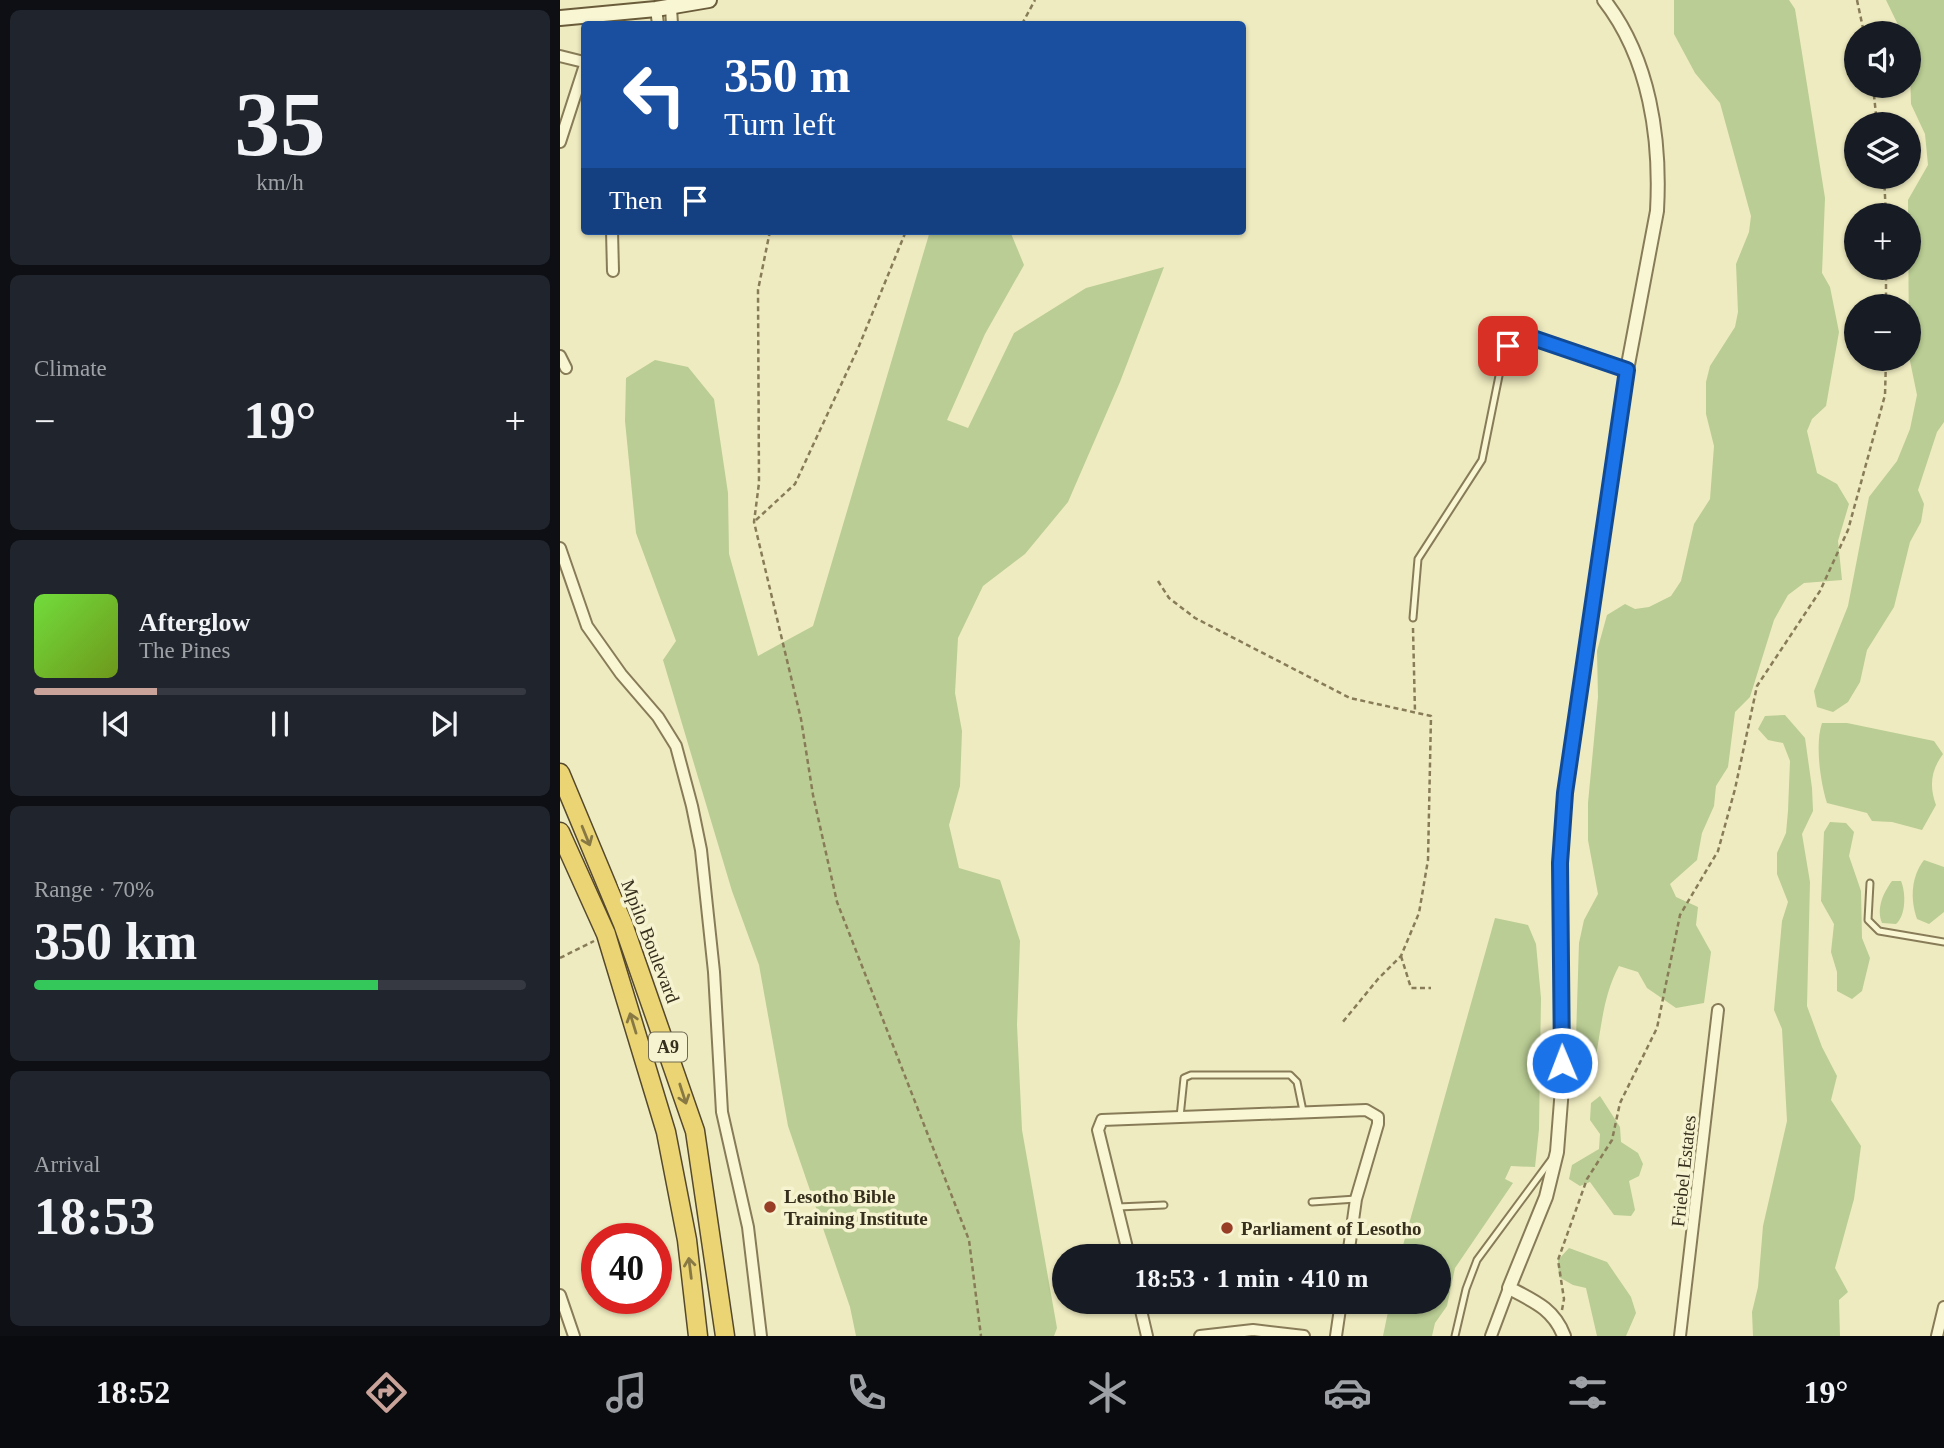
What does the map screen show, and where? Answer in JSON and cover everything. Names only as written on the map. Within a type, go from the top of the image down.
[{"type":"highway","name":"Mpilo Boulevard","points":[[560,773],[623,924],[695,1131],[725,1336]]},
{"type":"highway","name":"Mpilo Boulevard","points":[[560,832],[606,934],[666,1132],[687,1240],[698,1336]]},
{"type":"main road","points":[[560,18],[662,14],[709,0]]},
{"type":"street","points":[[1491,1336],[1546,1197],[1556,1152],[1562,1088],[1560,863],[1565,793],[1627,370],[1657,211],[1653,108],[1619,23],[1604,0]]},
{"type":"street","points":[[560,55],[581,61]]},
{"type":"street","points":[[560,142],[581,77]]},
{"type":"street","points":[[611,235],[614,271]]},
{"type":"street","points":[[1533,338],[1627,370]]},
{"type":"street","points":[[560,356],[566,368]]},
{"type":"street","points":[[560,548],[587,626],[621,674],[658,717],[676,746],[692,806],[701,850],[714,972],[722,1112],[748,1227],[761,1336]]},
{"type":"street","name":"Friebel Estates","points":[[1680,1336],[1718,1010]]},
{"type":"street","points":[[1126,1244],[1098,1125],[1107,1118],[1366,1110],[1378,1117],[1356,1199],[1350,1244]]},
{"type":"street","points":[[1509,1288],[1542,1305],[1556,1318],[1564,1336]]},
{"type":"street","points":[[560,1295],[575,1336]]},
{"type":"street","points":[[1940,1333],[1944,1307]]},
{"type":"street","points":[[1142,1314],[1147,1336]]},
{"type":"street","points":[[1336,1336],[1339,1314]]},
{"type":"street","points":[[1200,1336],[1253,1330],[1304,1336]]},
{"type":"lane","points":[[1413,618],[1418,559],[1482,460],[1503,356],[1508,346],[1533,338]]},
{"type":"lane","points":[[1870,883],[1868,920],[1879,932],[1944,942]]},
{"type":"lane","points":[[1180,1117],[1184,1078],[1191,1075],[1290,1075],[1297,1082],[1303,1111]]},
{"type":"lane","points":[[1455,1336],[1466,1289],[1477,1260],[1556,1152]]},
{"type":"lane","points":[[1312,1202],[1356,1199]]},
{"type":"lane","points":[[1118,1207],[1164,1205]]},
{"type":"path","points":[[1024,21],[1035,0]]},
{"type":"path","points":[[1857,0],[1861,21]]},
{"type":"path","points":[[769,235],[758,290],[759,482],[754,522],[801,719],[813,796],[837,902],[968,1240],[981,1336]]},
{"type":"path","points":[[754,522],[795,484],[859,346],[904,235]]},
{"type":"path","points":[[1556,1318],[1563,1309],[1564,1299],[1558,1260],[1587,1179],[1612,1140],[1620,1103],[1657,1028],[1680,915],[1718,851],[1735,789],[1757,686],[1821,591],[1858,502],[1885,395],[1886,371]]},
{"type":"path","points":[[1158,581],[1169,598],[1195,618],[1350,698],[1431,716],[1428,860],[1419,913],[1401,956],[1378,978],[1342,1023]]},
{"type":"path","points":[[1413,618],[1415,712]]},
{"type":"path","points":[[560,958],[606,934]]},
{"type":"path","points":[[1401,956],[1411,989],[1431,988]]},
{"type":"green space","points":[[1674,0],[1789,0],[1795,9],[1825,198],[1822,273],[1830,287],[1839,332],[1826,406],[1812,419],[1807,431],[1817,473],[1837,484],[1849,504],[1838,541],[1842,580],[1804,583],[1788,595],[1774,620],[1750,697],[1735,712],[1728,767],[1716,786],[1714,806],[1702,833],[1697,860],[1670,884],[1676,897],[1698,907],[1696,925],[1711,952],[1704,1003],[1676,1008],[1647,988],[1638,972],[1619,966],[1607,996],[1588,1087],[1577,1084],[1575,1069],[1579,943],[1584,920],[1598,894],[1588,840],[1588,803],[1598,697],[1597,651],[1607,615],[1625,604],[1635,609],[1649,607],[1671,596],[1681,581],[1694,524],[1710,499],[1714,446],[1706,414],[1706,382],[1710,366],[1735,327],[1738,312],[1736,264],[1749,232],[1751,216],[1720,103],[1695,73],[1674,34]]},
{"type":"green space","points":[[1886,0],[1944,0],[1944,422],[1937,432],[1918,490],[1924,504],[1921,522],[1910,542],[1894,607],[1867,650],[1860,682],[1848,702],[1833,712],[1817,707],[1814,691],[1848,606],[1869,497],[1897,461],[1910,429],[1917,395],[1912,371],[1921,371],[1921,294],[1909,294],[1909,280],[1921,280],[1921,203],[1908,203],[1908,200],[1914,189],[1921,189],[1921,177],[1928,165],[1921,112],[1915,112],[1911,104],[1911,98],[1921,98],[1921,21],[1896,21]]},
{"type":"green space","points":[[929,235],[1012,235],[1024,265],[985,334],[947,420],[968,428],[1014,333],[1086,288],[1164,267],[1120,382],[1068,502],[1025,554],[983,586],[958,638],[955,693],[962,731],[960,786],[949,825],[959,868],[1000,880],[1020,941],[1017,1025],[1022,1130],[1052,1300],[1052,1314],[1055,1314],[1057,1328],[1054,1336],[856,1336],[850,1307],[788,1126],[759,965],[732,891],[663,660],[676,641],[636,533],[625,421],[626,378],[655,360],[688,367],[714,399],[728,493],[729,554],[758,656],[813,626]]},
{"type":"green space","points":[[1785,715],[1805,738],[1812,788],[1813,811],[1802,834],[1810,882],[1807,1006],[1822,1047],[1837,1076],[1831,1100],[1861,1146],[1854,1199],[1835,1268],[1848,1292],[1839,1300],[1840,1336],[1753,1336],[1752,1312],[1758,1287],[1763,1226],[1787,1121],[1782,1029],[1774,1010],[1782,921],[1788,902],[1777,874],[1777,853],[1786,833],[1790,761],[1783,743],[1768,740],[1758,729],[1765,716]]},
{"type":"green space","points":[[1822,723],[1847,723],[1934,741],[1943,754],[1932,778],[1936,805],[1922,830],[1892,822],[1872,821],[1867,813],[1827,803],[1819,762]]},
{"type":"green space","points":[[1830,822],[1846,823],[1854,832],[1849,856],[1861,891],[1862,938],[1870,958],[1862,991],[1852,999],[1837,991],[1837,972],[1831,952],[1834,924],[1821,901],[1824,832]]},
{"type":"green space","points":[[1924,860],[1944,867],[1944,912],[1929,924],[1917,919],[1913,904],[1914,881]]},
{"type":"green space","points":[[1892,881],[1901,881],[1904,892],[1903,910],[1896,924],[1882,923],[1880,918],[1883,896]]},
{"type":"green space","points":[[1495,918],[1528,925],[1536,944],[1541,998],[1539,1129],[1535,1167],[1511,1166],[1505,1179],[1513,1183],[1455,1268],[1451,1287],[1451,1244],[1403,1244]]},
{"type":"green space","points":[[1600,1096],[1620,1127],[1621,1142],[1638,1153],[1643,1164],[1639,1176],[1629,1181],[1635,1210],[1631,1216],[1614,1215],[1590,1182],[1580,1186],[1569,1179],[1572,1165],[1599,1149],[1600,1134],[1590,1120],[1591,1103]]},
{"type":"green space","points":[[1569,1248],[1607,1262],[1631,1297],[1636,1313],[1626,1336],[1597,1336],[1586,1288],[1573,1285],[1559,1277],[1558,1260]]},
{"type":"green space","points":[[1388,1314],[1441,1314],[1435,1323],[1432,1336],[1383,1336]]},
{"type":"place","name":"Lesotho Bible Training Institute","points":[[770,1207]]},
{"type":"place","name":"Parliament of Lesotho","points":[[1227,1228]]},
{"type":"route","points":[[1508,346],[1533,338],[1627,370],[1573,718],[1565,793],[1560,863],[1562,1063]]}]
